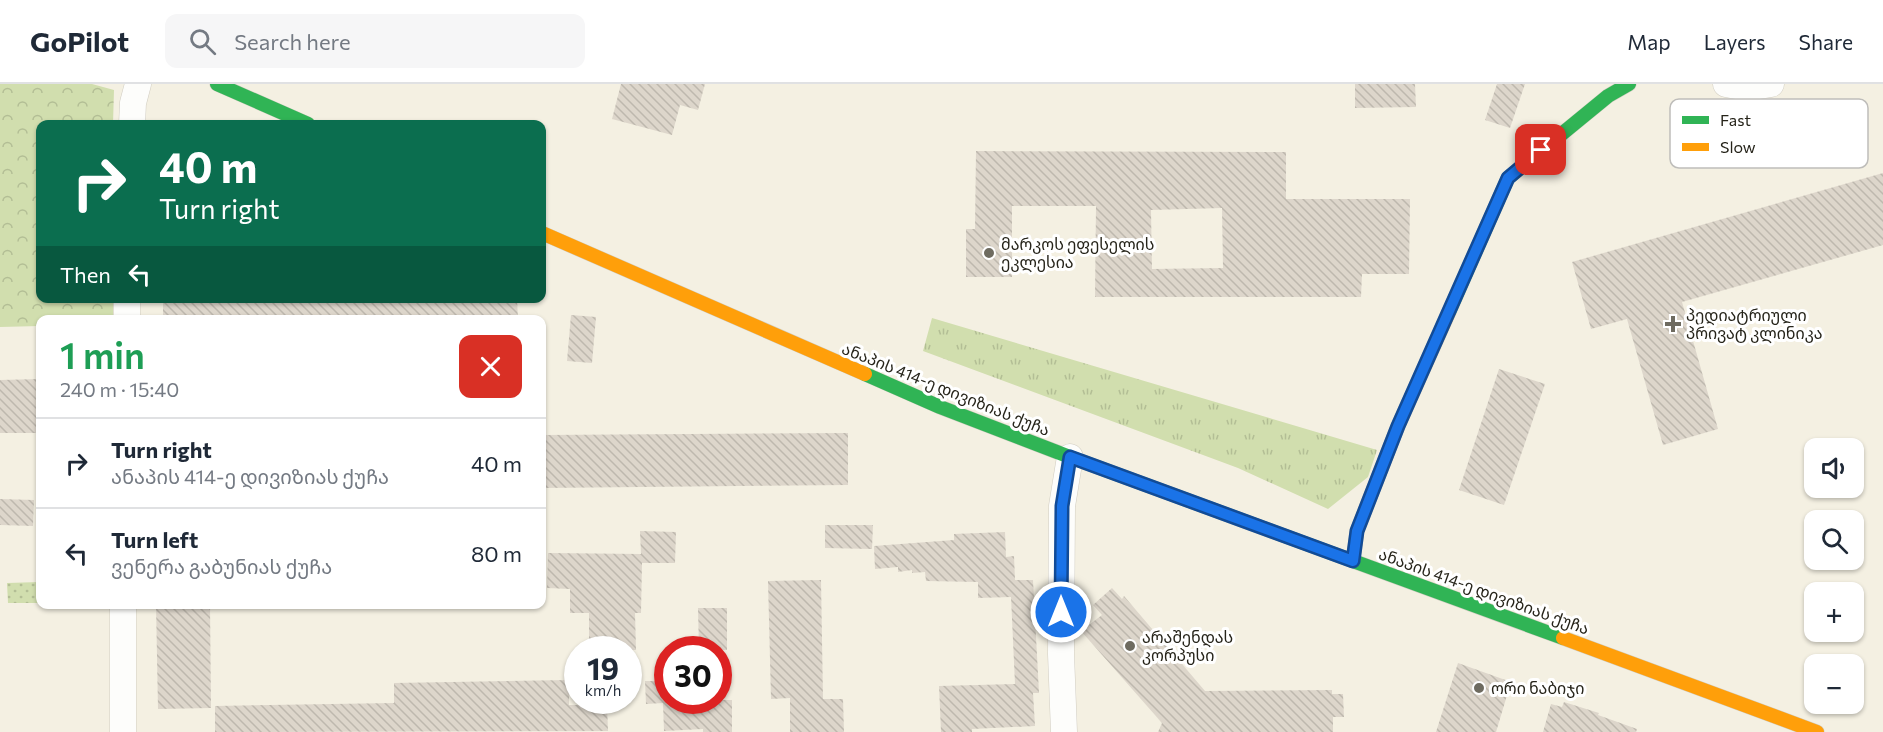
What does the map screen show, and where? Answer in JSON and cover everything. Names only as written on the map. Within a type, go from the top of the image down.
[{"type":"main road","points":[[217,84],[252,91],[301,120]]},
{"type":"main road","points":[[1353,561],[1357,531],[1398,426],[1508,178],[1608,96],[1629,84]]},
{"type":"main road","name":"ანაპის 414-ე დივიზიას ქუჩა","points":[[546,235],[940,407],[1817,732]]},
{"type":"street","points":[[132,120],[133,103],[138,84]]},
{"type":"street","points":[[1064,732],[1061,654],[1062,506],[1070,457]]},
{"type":"street","points":[[123,609],[123,732]]},
{"type":"green space","points":[[0,84],[92,84],[114,90],[113,120],[36,120],[36,303],[113,303],[113,315],[36,315],[36,326],[0,327]]},
{"type":"green space","points":[[932,318],[1377,450],[1368,477],[1328,509],[1238,468],[923,351]]},
{"type":"green space","points":[[36,582],[36,603],[8,603],[7,583]]},
{"type":"building","points":[[621,84],[705,84],[698,110],[680,105],[672,135],[612,119]]},
{"type":"building","points":[[1355,84],[1415,84],[1416,107],[1355,108]]},
{"type":"building","points":[[1497,84],[1525,84],[1510,128],[1485,120]]},
{"type":"building","points":[[976,151],[1286,152],[1286,199],[1410,199],[1409,274],[1362,274],[1361,297],[1095,297],[1096,206],[1012,206],[1012,277],[966,277],[966,229],[975,229]],"holes":[[[1222,208],[1223,268],[1152,269],[1151,210]]]},
{"type":"building","points":[[1883,173],[1883,245],[1682,302],[1718,429],[1663,445],[1627,319],[1591,329],[1572,262]]},
{"type":"building","points":[[163,303],[517,303],[518,315],[163,315]]},
{"type":"building","points":[[571,315],[596,317],[592,363],[567,361]]},
{"type":"building","points":[[1499,369],[1545,384],[1504,505],[1459,490]]},
{"type":"building","points":[[36,379],[36,433],[0,433],[0,380]]},
{"type":"building","points":[[848,433],[848,485],[546,488],[546,435]]},
{"type":"building","points":[[0,499],[34,500],[33,526],[0,525]]},
{"type":"building","points":[[825,525],[873,525],[872,549],[825,548]]},
{"type":"building","points":[[640,531],[676,532],[675,563],[642,563],[641,613],[635,613],[636,636],[589,636],[589,613],[570,613],[570,589],[547,588],[548,553],[641,554]]},
{"type":"building","points":[[1005,532],[1006,557],[1014,556],[1015,580],[1033,580],[1039,693],[1033,693],[1035,726],[972,729],[972,732],[941,732],[939,686],[1015,684],[1011,597],[978,598],[978,582],[926,581],[925,572],[912,573],[912,570],[898,572],[898,567],[875,569],[874,546],[954,540],[954,534]]},
{"type":"building","points":[[821,580],[823,699],[843,699],[844,732],[790,732],[790,698],[771,699],[768,581]]},
{"type":"building","name":"არაშენდას კორპუსი","points":[[1112,588],[1122,599],[1124,596],[1205,691],[1332,690],[1332,694],[1343,694],[1344,717],[1333,717],[1333,732],[1158,732],[1162,723],[1081,631],[1102,615],[1093,605]]},
{"type":"building","points":[[698,608],[727,608],[727,636],[699,636]]},
{"type":"building","points":[[156,609],[210,609],[211,708],[158,709]]},
{"type":"building","points":[[1458,663],[1511,682],[1496,732],[1436,732]]},
{"type":"building","points":[[564,680],[564,714],[607,714],[608,731],[215,732],[215,706],[394,703],[394,683]]},
{"type":"building","points":[[645,681],[654,681],[654,704],[646,704]]},
{"type":"building","points":[[1564,702],[1599,713],[1598,715],[1637,729],[1636,732],[1543,732],[1551,704],[1562,707]]},
{"type":"building","points":[[663,714],[732,714],[732,732],[703,732],[703,729],[664,731]]},
{"type":"traffic: fast","points":[[217,84],[299,120]]},
{"type":"traffic: fast","points":[[1449,312],[1508,178],[1608,96],[1629,84]]},
{"type":"traffic: fast","points":[[865,374],[940,407],[1070,457],[1563,638]]},
{"type":"traffic: slow","points":[[546,235],[865,374]]},
{"type":"traffic: slow","points":[[1353,561],[1357,531],[1398,426],[1449,312]]},
{"type":"traffic: slow","points":[[1563,638],[1817,732]]},
{"type":"place","name":"მარკოს ეფესელის ეკლესია","points":[[989,253]]},
{"type":"place","name":"პედიატრიული პრივატ კლინიკა","points":[[1673,324]]},
{"type":"place","name":"არაშენდას კორპუსი","points":[[1130,646]]},
{"type":"place","name":"ორი ნაბიჯი","points":[[1479,688]]},
{"type":"route","points":[[1061,612],[1062,506],[1070,457],[1353,561],[1357,531],[1398,426],[1508,178],[1541,150]]}]
